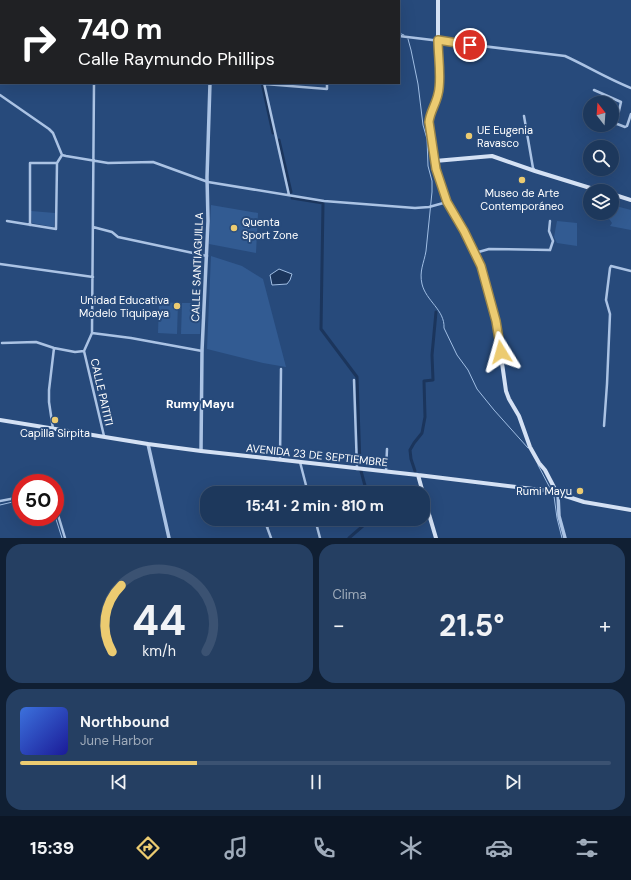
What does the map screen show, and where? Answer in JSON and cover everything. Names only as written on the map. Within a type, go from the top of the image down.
[{"type":"main road","points":[[438,0],[439,84],[438,94],[429,117],[435,161],[447,202],[481,266],[496,321],[506,391],[519,416],[530,447],[538,463],[545,470],[554,492]]},
{"type":"main road","points":[[435,161],[492,156],[583,186]]},
{"type":"main road","points":[[619,196],[631,200]]},
{"type":"main road","name":"AVENIDA 23 DE SEPTIEMBRE","points":[[0,420],[201,451],[554,492],[584,502],[631,510]]},
{"type":"main road","points":[[418,475],[421,486]]},
{"type":"main road","points":[[430,517],[436,538]]},
{"type":"street","points":[[400,36],[438,40],[485,48],[564,56],[603,76],[631,88]]},
{"type":"street","points":[[2,343],[36,342],[54,348],[75,352],[84,351],[92,333],[94,84]]},
{"type":"street","name":"CALLE SANTIAGUILLA","points":[[201,451],[202,351],[207,256],[210,84]]},
{"type":"street","points":[[289,195],[264,84],[327,89],[327,84]]},
{"type":"street","points":[[594,90],[608,96]]},
{"type":"street","points":[[0,95],[49,129],[53,133],[62,155],[58,163],[56,229],[7,221]]},
{"type":"street","points":[[619,101],[621,102],[619,111]]},
{"type":"street","points":[[619,125],[625,127],[627,126],[631,114]]},
{"type":"street","points":[[524,116],[533,168],[535,171]]},
{"type":"street","points":[[62,155],[115,163],[153,162],[208,182],[324,201],[415,208],[447,202]]},
{"type":"street","points":[[30,225],[30,163],[58,163]]},
{"type":"street","points":[[475,253],[489,249],[550,250],[552,241],[549,231],[550,221]]},
{"type":"street","points":[[94,227],[112,232],[118,237],[207,256]]},
{"type":"street","points":[[0,264],[93,277]]},
{"type":"street","points":[[604,426],[608,377],[610,314],[606,300],[610,268],[615,266],[631,271]]},
{"type":"street","points":[[92,333],[131,338],[202,351]]},
{"type":"street","points":[[53,428],[49,402],[49,390],[54,348]]},
{"type":"street","name":"CALLE PAITITI","points":[[84,351],[104,437]]},
{"type":"street","points":[[280,460],[281,369]]},
{"type":"street","points":[[354,380],[357,469]]},
{"type":"street","points":[[148,444],[169,538]]},
{"type":"street","points":[[386,472],[387,449]]},
{"type":"street","points":[[300,462],[306,486]]},
{"type":"street","points":[[554,492],[565,538]]},
{"type":"street","points":[[0,501],[12,499]]},
{"type":"street","points":[[61,526],[65,538]]},
{"type":"street","points":[[268,526],[267,527],[271,538]]},
{"type":"street","points":[[316,538],[320,537],[317,526]]},
{"type":"shaded area","name":"Quenta Sport Zone","points":[[211,205],[258,213],[256,253],[209,244]]},
{"type":"shaded area","points":[[619,207],[631,210],[631,230],[610,226],[612,223],[610,220],[619,220]]},
{"type":"shaded area","points":[[31,211],[55,213],[54,226],[32,223]]},
{"type":"shaded area","points":[[557,221],[577,223],[577,246],[557,243],[554,237]]},
{"type":"shaded area","points":[[211,256],[242,266],[263,279],[286,367],[263,363],[207,349]]},
{"type":"shaded area","points":[[279,269],[292,274],[290,280],[287,284],[272,285],[270,275]]},
{"type":"shaded area","points":[[159,302],[178,303],[177,334],[158,333]]},
{"type":"shaded area","points":[[182,303],[201,303],[200,334],[181,334]]},
{"type":"waterway","points":[[400,33],[404,35]]},
{"type":"waterway","points":[[408,39],[418,84],[423,125],[427,139],[428,166],[432,181],[426,251],[421,271],[422,284],[427,296],[442,316],[444,328],[457,355],[468,370],[477,389],[528,448]]},
{"type":"waterway","points":[[262,84],[273,133]]},
{"type":"waterway","points":[[279,140],[291,192]]},
{"type":"waterway","points":[[292,198],[323,203],[321,329],[357,377],[360,465]]},
{"type":"waterway","points":[[415,471],[410,450],[422,433],[425,417],[424,381],[433,380],[432,355],[436,312]]},
{"type":"waterway","points":[[538,465],[550,488]]},
{"type":"waterway","points":[[361,471],[365,486]]},
{"type":"waterway","points":[[554,496],[562,538]]},
{"type":"waterway","points":[[0,505],[12,502]]},
{"type":"waterway","points":[[58,526],[62,538]]},
{"type":"waterway","points":[[349,538],[363,526]]},
{"type":"place","name":"UE Eugenia Ravasco","points":[[469,136]]},
{"type":"place","name":"Museo de Arte Contemporáneo","points":[[522,180]]},
{"type":"place","name":"Quenta Sport Zone","points":[[234,228]]},
{"type":"place","name":"Unidad Educativa Modelo Tiquipaya","points":[[177,306]]},
{"type":"place","name":"Capilla Sirpita","points":[[55,420]]},
{"type":"place","name":"Rumi Mayu","points":[[580,491]]},
{"type":"district","name":"Rumy Mayu","points":[[200,404]]},
{"type":"route","points":[[470,45],[438,40],[438,94],[429,117],[429,122],[436,169],[452,213],[464,231],[481,266],[496,321],[501,352]]}]
